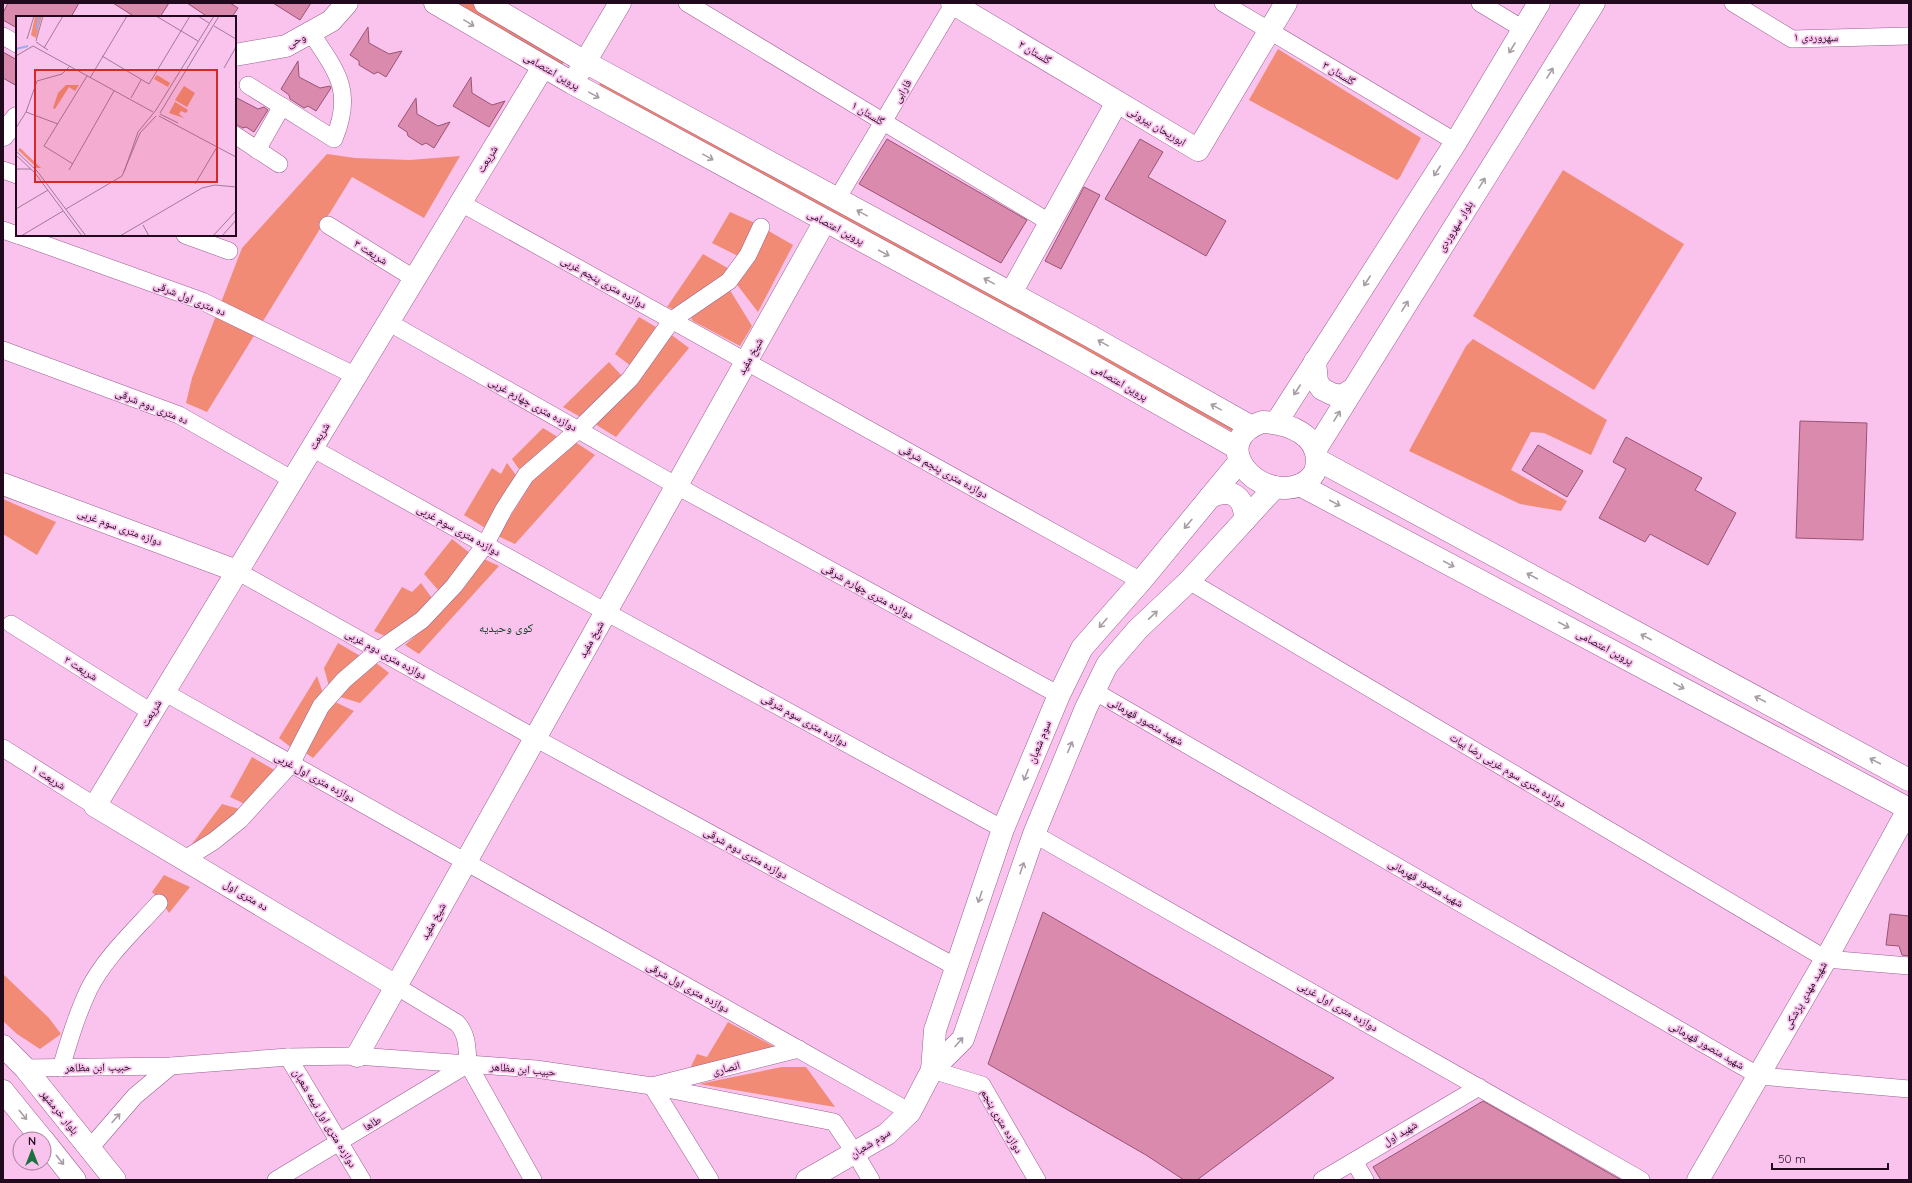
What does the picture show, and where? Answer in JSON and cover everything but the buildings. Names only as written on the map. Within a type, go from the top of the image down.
[{"type":"main road","name":"وحی","points":[[236,55],[286,46],[331,21],[346,3]]},
{"type":"main road","name":"پروین اعتصامی","points":[[436,3],[543,67],[1078,358],[1238,455]]},
{"type":"main road","points":[[485,3],[585,62],[1090,336],[1250,426]]},
{"type":"main road","points":[[572,83],[620,3]]},
{"type":"main road","name":"گلستان ۲","points":[[953,3],[1117,102]]},
{"type":"main road","name":"ابوریحان بیرونی","points":[[1010,293],[1117,102],[1198,150],[1286,3]]},
{"type":"main road","points":[[1276,423],[1456,142],[1539,3]]},
{"type":"main road","name":"بلوار سهروردی","points":[[1317,454],[1353,389],[1594,3]]},
{"type":"main road","name":"شریعت","points":[[95,806],[543,67]]},
{"type":"main road","points":[[3,135],[16,119]]},
{"type":"main road","name":"شیخ مفید","points":[[357,1056],[825,221]]},
{"type":"main road","points":[[1315,362],[1317,382],[1322,389],[1332,394],[1342,396],[1353,389]]},
{"type":"main road","points":[[1262,422],[1276,423],[1292,427],[1310,440],[1317,454],[1315,471],[1308,480],[1300,485],[1275,487],[1261,483],[1246,473],[1238,455],[1242,434],[1250,426],[1262,422]]},
{"type":"main road","points":[[1317,454],[1909,780]]},
{"type":"main road","name":"سوم شعبان","points":[[932,1070],[935,1030],[956,967],[1004,828],[1058,695],[1082,648],[1141,581],[1210,497],[1238,455]]},
{"type":"main road","name":"دوازه متری سوم غربی","points":[[3,484],[237,571]]},
{"type":"main road","name":"پروین اعتصامی","points":[[1300,485],[1909,809]]},
{"type":"main road","name":"سوم شعبان","points":[[807,1180],[887,1134],[910,1112],[932,1070],[963,1039],[1034,834],[1094,691],[1107,665],[1138,628],[1189,581],[1275,487]]},
{"type":"main road","points":[[1210,497],[1226,492],[1235,495],[1241,501],[1245,511],[1245,520]]},
{"type":"main road","name":"ده متری اول","points":[[95,806],[186,859],[396,986]]},
{"type":"main road","name":"شهید مهدی پزشکی","points":[[1698,1180],[1826,959],[1909,809]]},
{"type":"main road","name":"بلوار خرمشهر","points":[[3,1046],[25,1068],[115,1180]]},
{"type":"main road","points":[[3,1091],[36,1131]]},
{"type":"main road","points":[[52,1151],[75,1180]]},
{"type":"street","name":"گلستان ۱","points":[[687,3],[1049,222]]},
{"type":"street","name":"فارابی","points":[[837,199],[953,3]]},
{"type":"street","name":"گلستان ۳","points":[[1223,3],[1456,142]]},
{"type":"street","points":[[1480,3],[1524,29]]},
{"type":"street","name":"سهروردی ۱","points":[[1733,3],[1792,38],[1909,36]]},
{"type":"street","points":[[248,85],[334,139],[340,125],[343,103],[340,81],[311,33]]},
{"type":"street","points":[[3,36],[16,43]]},
{"type":"street","points":[[257,150],[282,106]]},
{"type":"street","points":[[236,136],[278,164]]},
{"type":"street","points":[[3,170],[16,175]]},
{"type":"street","name":"دوازده متری پنجم غربی","points":[[461,203],[746,362]]},
{"type":"street","name":"شریعت ۳","points":[[328,225],[415,279]]},
{"type":"street","points":[[186,859],[214,841],[240,820],[290,764],[321,706],[344,680],[379,650],[422,620],[454,586],[485,545],[504,509],[526,476],[578,430],[630,379],[672,320],[729,281],[748,255],[761,227]]},
{"type":"street","name":"ده متری اول شرقی","points":[[3,230],[16,235]]},
{"type":"street","name":"ده متری اول شرقی","points":[[20,236],[202,301],[356,376]]},
{"type":"street","points":[[188,236],[229,251]]},
{"type":"street","name":"دوازده متری چهارم غربی","points":[[388,322],[677,486]]},
{"type":"street","name":"ده متری دوم شرقی","points":[[3,350],[179,415],[293,480]]},
{"type":"street","name":"دوازده متری پنجم شرقی","points":[[746,362],[1141,581]]},
{"type":"street","name":"دوازده متری سوم غربی","points":[[312,448],[606,612]]},
{"type":"street","name":"دوازده متری چهارم شرقی","points":[[677,486],[1058,695]]},
{"type":"street","name":"دوازده متری دوم غربی","points":[[237,571],[535,738]]},
{"type":"street","name":"دوازده متری سوم غربی رضا بیات","points":[[1189,581],[1826,959]]},
{"type":"street","name":"دوازده متری سوم شرقی","points":[[606,612],[1004,828]]},
{"type":"street","name":"شریعت ۲","points":[[11,624],[151,712]]},
{"type":"street","name":"شهید منصور قهرمانی","points":[[1094,691],[1759,1076]]},
{"type":"street","name":"دوازده متری اول غربی","points":[[164,692],[466,862]]},
{"type":"street","name":"دوازده متری دوم شرقی","points":[[535,738],[956,967]]},
{"type":"street","name":"شریعت ۱","points":[[3,748],[95,806]]},
{"type":"street","name":"دوازده متری اول غربی","points":[[1034,834],[1479,1086],[1641,1180]]},
{"type":"street","name":"دوازده متری اول شرقی","points":[[466,862],[910,1112]]},
{"type":"street","points":[[61,1068],[70,1036],[90,988],[107,962],[159,903]]},
{"type":"street","points":[[1826,959],[1909,966]]},
{"type":"street","points":[[396,986],[457,1023],[463,1029],[467,1043],[468,1064],[533,1180]]},
{"type":"street","name":"انصاری","points":[[652,1086],[799,1049]]},
{"type":"street","name":"حبیب ابن مظاهر","points":[[25,1068],[171,1066],[288,1057],[357,1056],[536,1069],[652,1086],[834,1122],[855,1153],[870,1180]]},
{"type":"street","name":"دوازده متری اول نیمه شعبان","points":[[288,1057],[362,1180]]},
{"type":"street","name":"طاها","points":[[276,1180],[468,1064]]},
{"type":"street","points":[[90,1148],[135,1096],[171,1066]]},
{"type":"street","name":"دوازده متری پنجم","points":[[932,1070],[982,1085],[1037,1180]]},
{"type":"street","points":[[1759,1076],[1909,1089]]},
{"type":"street","points":[[652,1086],[710,1180]]},
{"type":"street","name":"شهید اول","points":[[1322,1180],[1479,1086]]},
{"type":"street","points":[[1354,1161],[1365,1180]]},
{"type":"shaded area","points":[[448,3],[472,3],[564,62],[559,69]]},
{"type":"shaded area","points":[[1278,49],[1421,138],[1397,180],[1249,100]]},
{"type":"shaded area","points":[[602,80],[1244,428],[1239,435],[597,88]]},
{"type":"shaded area","points":[[327,154],[355,158],[410,160],[460,156],[424,218],[352,177],[207,412],[186,403],[192,378],[242,248]]},
{"type":"shaded area","points":[[1563,170],[1684,244],[1594,390],[1473,316]]},
{"type":"shaded area","points":[[730,212],[755,223],[738,256],[712,243]]},
{"type":"shaded area","points":[[767,230],[793,245],[758,312],[735,282]]},
{"type":"shaded area","points":[[703,254],[731,270],[679,311],[667,307]]},
{"type":"shaded area","points":[[728,287],[752,326],[740,346],[693,321],[691,318]]},
{"type":"shaded area","points":[[639,317],[656,327],[631,366],[615,354]]},
{"type":"shaded area","points":[[669,333],[689,348],[616,437],[595,424]]},
{"type":"shaded area","points":[[1473,339],[1607,420],[1591,455],[1544,433],[1531,432],[1511,470],[1567,501],[1561,511],[1520,504],[1409,451],[1466,346]]},
{"type":"shaded area","points":[[609,362],[622,376],[584,419],[563,407]]},
{"type":"shaded area","points":[[543,428],[561,439],[521,472],[512,459]]},
{"type":"shaded area","points":[[575,442],[595,455],[515,544],[498,536],[539,471]]},
{"type":"shaded area","points":[[507,463],[518,478],[487,529],[464,515],[492,468],[501,474]]},
{"type":"shaded area","points":[[3,499],[56,522],[37,555],[3,534]]},
{"type":"shaded area","points":[[452,539],[471,554],[440,592],[424,574]]},
{"type":"shaded area","points":[[484,559],[499,566],[419,654],[405,645],[434,619]]},
{"type":"shaded area","points":[[421,583],[434,601],[387,637],[374,631],[402,587],[412,592]]},
{"type":"shaded area","points":[[338,643],[362,657],[330,690],[324,668]]},
{"type":"shaded area","points":[[375,662],[389,673],[360,703],[337,696]]},
{"type":"shaded area","points":[[317,676],[324,696],[293,749],[279,738]]},
{"type":"shaded area","points":[[333,701],[354,711],[313,758],[303,751]]},
{"type":"shaded area","points":[[252,757],[276,771],[247,805],[230,797]]},
{"type":"shaded area","points":[[222,804],[243,810],[186,852]]},
{"type":"shaded area","points":[[164,875],[190,887],[169,913],[160,899],[152,892]]},
{"type":"shaded area","points":[[3,974],[49,1018],[61,1034],[40,1049],[17,1034],[3,1021]]},
{"type":"shaded area","points":[[728,1022],[775,1047],[688,1073],[697,1054],[707,1057]]},
{"type":"shaded area","points":[[782,1067],[806,1067],[835,1107],[699,1084]]},
{"type":"district","name":"کوی وحیدیه","points":[[506,627]]}]
